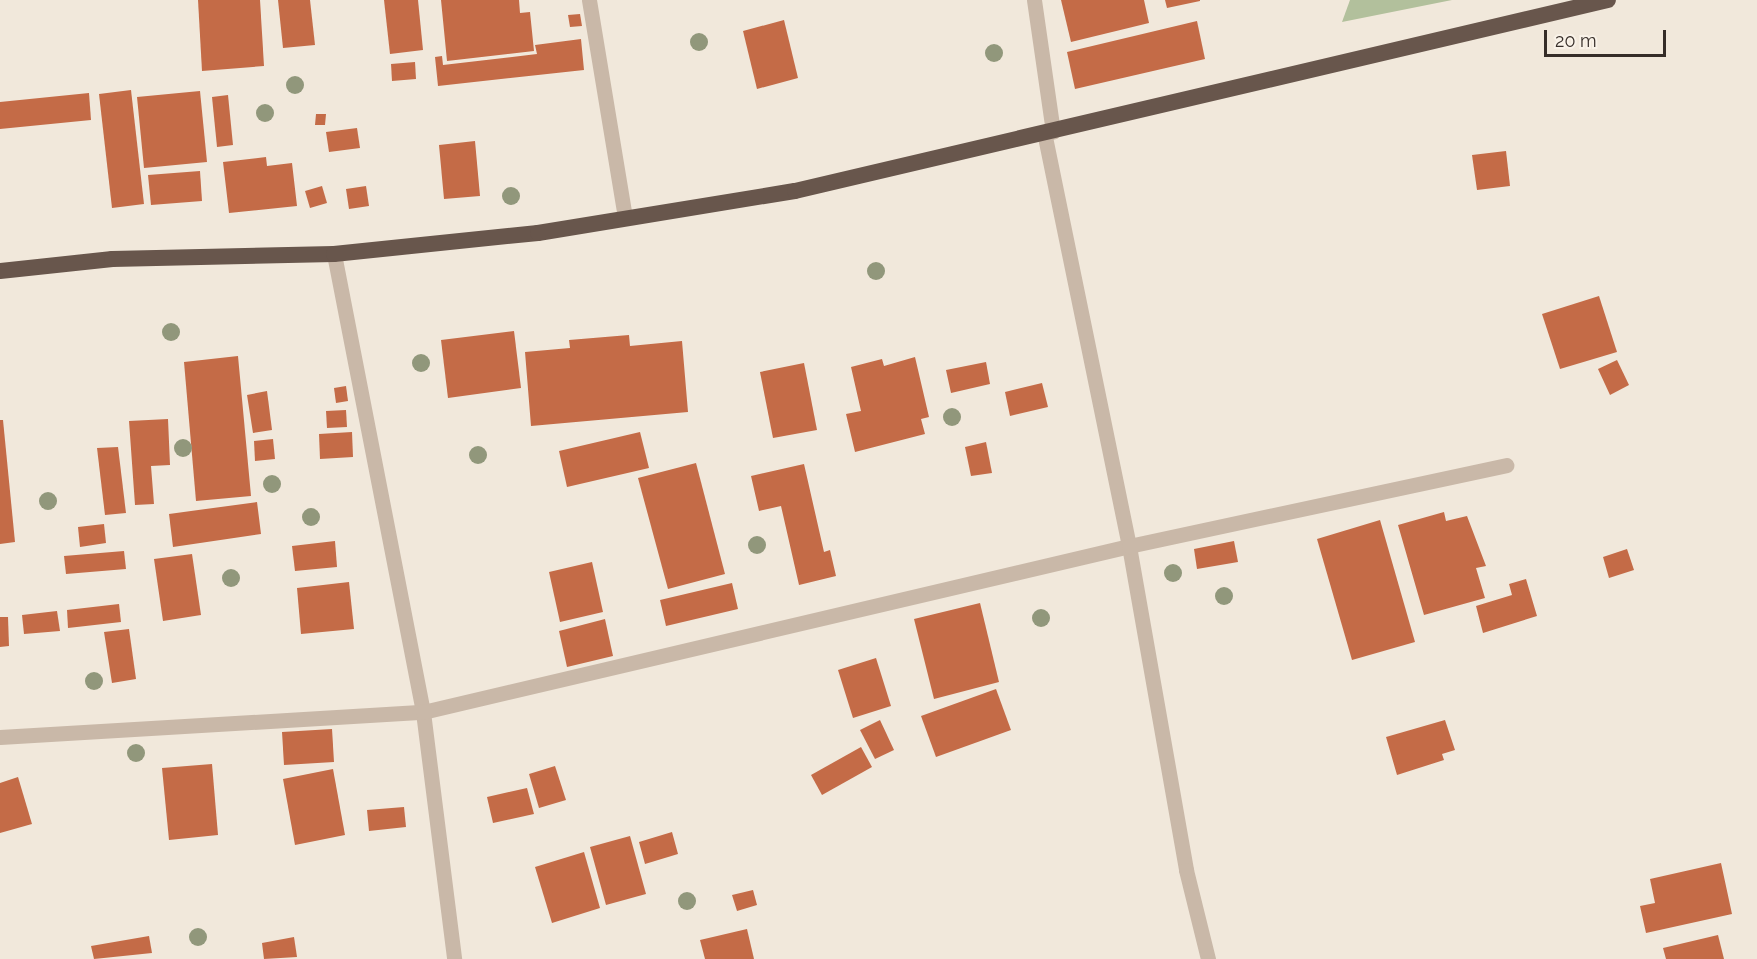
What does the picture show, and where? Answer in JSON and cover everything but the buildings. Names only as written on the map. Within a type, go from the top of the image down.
[{"type":"highway","points":[[0,271],[112,259],[334,254],[538,233],[795,191],[1480,27],[1608,0]]},
{"type":"street","points":[[589,0],[625,218]]},
{"type":"street","points":[[1034,0],[1048,132],[1129,546],[1186,870],[1208,959]]},
{"type":"street","points":[[334,254],[423,712],[454,959]]},
{"type":"street","points":[[0,737],[423,712],[1129,546],[1506,465]]},
{"type":"green space","points":[[1350,0],[1452,0],[1342,22]]}]
